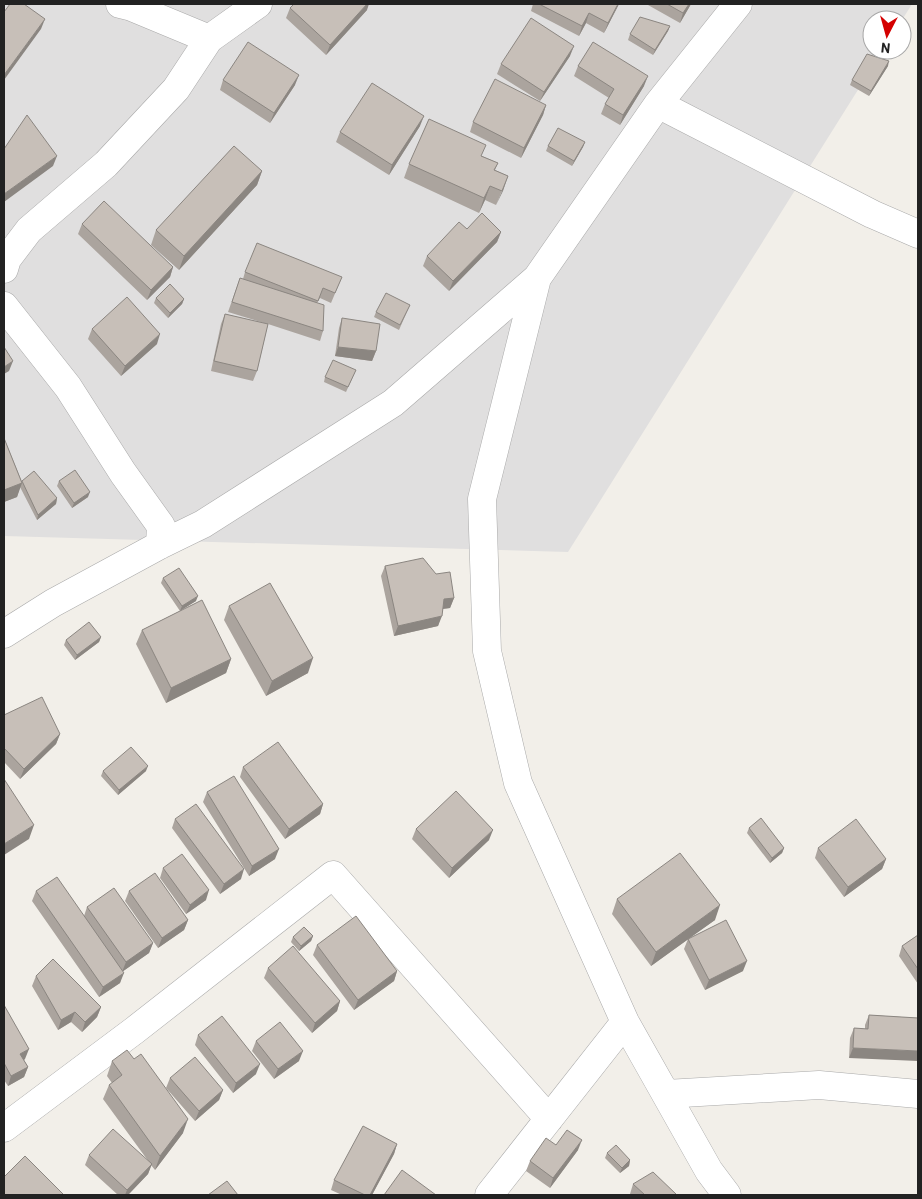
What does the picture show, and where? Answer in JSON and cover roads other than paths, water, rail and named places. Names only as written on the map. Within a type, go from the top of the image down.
[{"type":"street","points":[[120,4],[132,7],[209,39]]},
{"type":"street","points":[[4,269],[7,259],[28,230],[106,164],[176,89],[209,39],[258,4]]},
{"type":"street","points":[[4,634],[53,603],[203,524],[393,403],[537,278],[658,104],[738,4]]},
{"type":"street","points":[[658,104],[872,214],[918,234]]},
{"type":"street","points":[[537,278],[482,500],[486,651],[518,783],[625,1022],[709,1170],[726,1195]]},
{"type":"street","points":[[4,306],[68,387],[123,473],[161,526],[160,545]]},
{"type":"street","points":[[4,1128],[135,1030],[333,875],[549,1119]]},
{"type":"street","points":[[489,1195],[625,1022]]},
{"type":"street","points":[[666,1094],[819,1085],[918,1094]]}]
